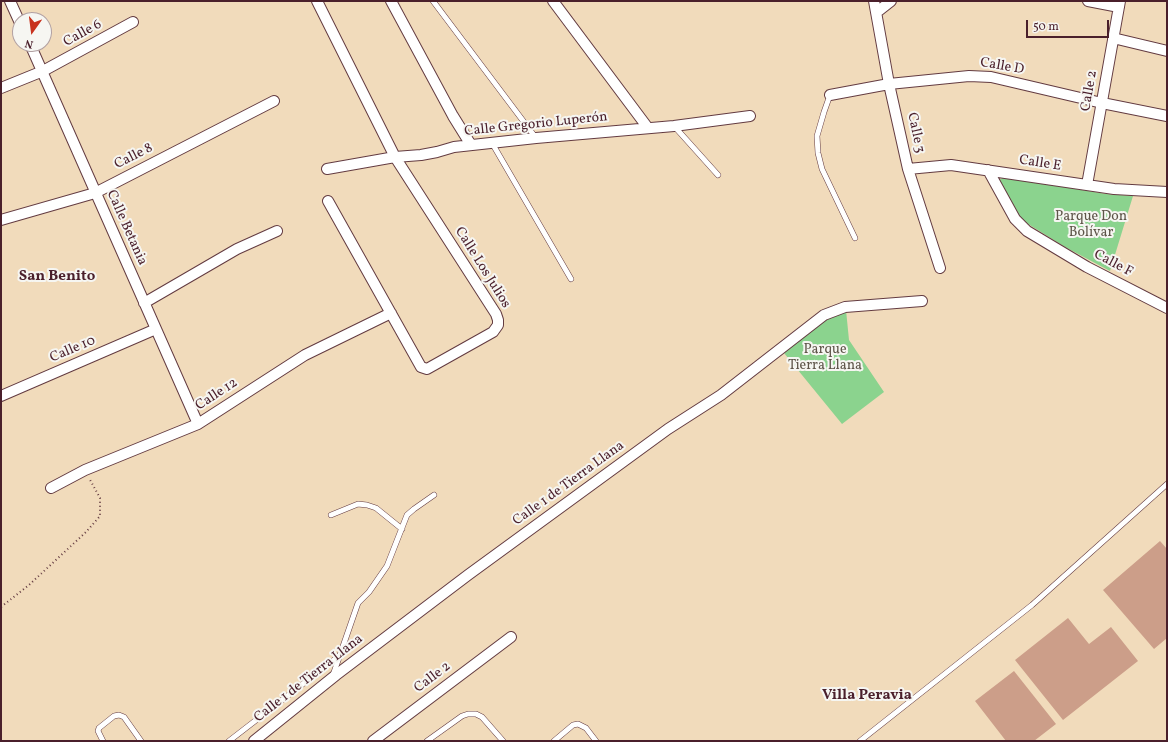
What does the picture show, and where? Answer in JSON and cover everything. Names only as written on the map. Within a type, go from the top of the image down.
[{"type":"street","points":[[10,1],[15,12]]},
{"type":"street","name":"Calle Los Julios","points":[[317,1],[396,157],[496,314],[498,325],[493,332],[427,369],[421,367],[328,201]]},
{"type":"street","points":[[391,1],[454,116],[472,145]]},
{"type":"street","points":[[553,1],[648,128]]},
{"type":"street","name":"Calle 3","points":[[874,1],[889,84],[908,169],[940,268]]},
{"type":"street","points":[[877,12],[891,1]]},
{"type":"street","points":[[1088,1],[1120,4]]},
{"type":"street","name":"Calle 2","points":[[1087,185],[1120,4]]},
{"type":"street","name":"Calle 6","points":[[1,88],[43,72],[133,22]]},
{"type":"street","points":[[1113,38],[1167,51]]},
{"type":"street","name":"Calle Betania","points":[[34,52],[198,424]]},
{"type":"street","name":"Calle D","points":[[830,95],[889,84],[969,76],[991,77],[1102,103],[1167,116]]},
{"type":"street","name":"Calle 8","points":[[1,220],[95,192],[274,101]]},
{"type":"street","name":"Calle Gregorio Luperón","points":[[327,169],[396,157],[421,155],[454,147],[674,126],[750,116]]},
{"type":"street","name":"Calle E","points":[[908,169],[951,166],[988,170],[1114,189],[1167,192]]},
{"type":"street","name":"Calle F","points":[[988,170],[1015,220],[1027,231],[1087,267],[1167,308]]},
{"type":"street","points":[[144,303],[237,249],[277,231]]},
{"type":"street","name":"Calle 1 de Tierra Llana","points":[[254,741],[332,678],[468,575],[668,429],[721,395],[824,315],[845,307],[922,301]]},
{"type":"street","name":"Calle 12","points":[[51,488],[85,470],[198,424],[305,355],[391,313]]},
{"type":"street","name":"Calle 10","points":[[1,396],[156,329]]},
{"type":"street","name":"Calle 2","points":[[373,741],[511,637]]},
{"type":"lane","points":[[433,1],[536,138]]},
{"type":"lane","points":[[830,95],[817,136],[818,152],[822,169],[855,238]]},
{"type":"lane","points":[[674,126],[718,175]]},
{"type":"lane","points":[[492,143],[571,279]]},
{"type":"lane","points":[[860,741],[1032,605],[1167,484]]},
{"type":"lane","points":[[332,678],[358,603],[369,592],[387,566],[408,515],[434,495]]},
{"type":"lane","points":[[331,515],[358,504],[367,505],[376,508],[402,529]]},
{"type":"lane","points":[[229,741],[339,655]]},
{"type":"lane","points":[[427,741],[462,716],[468,714],[476,714],[482,717],[503,741]]},
{"type":"lane","points":[[103,741],[98,731],[99,728],[114,716],[120,715],[124,717],[141,741]]},
{"type":"lane","points":[[554,741],[573,725],[578,724],[586,728],[596,741]]},
{"type":"path","points":[[1,607],[30,585],[86,532],[100,516],[100,498],[85,470]]},
{"type":"green space","name":"Parque Don Bolívar","points":[[1004,177],[1106,194],[1133,196],[1110,271],[1065,247],[1020,219],[1001,186],[999,180]]},
{"type":"green space","name":"Parque Tierra Llana","points":[[846,310],[849,340],[884,392],[842,424],[784,353],[823,319]]},
{"type":"building","points":[[1160,541],[1167,549],[1167,638],[1154,649],[1103,590]]},
{"type":"building","points":[[1068,618],[1089,644],[1111,627],[1138,661],[1063,720],[1015,660]]},
{"type":"building","points":[[1014,671],[1056,724],[1034,741],[1006,741],[975,701]]},
{"type":"district","name":"San Benito","points":[[57,277]]},
{"type":"district","name":"Villa Peravia","points":[[867,696]]}]
